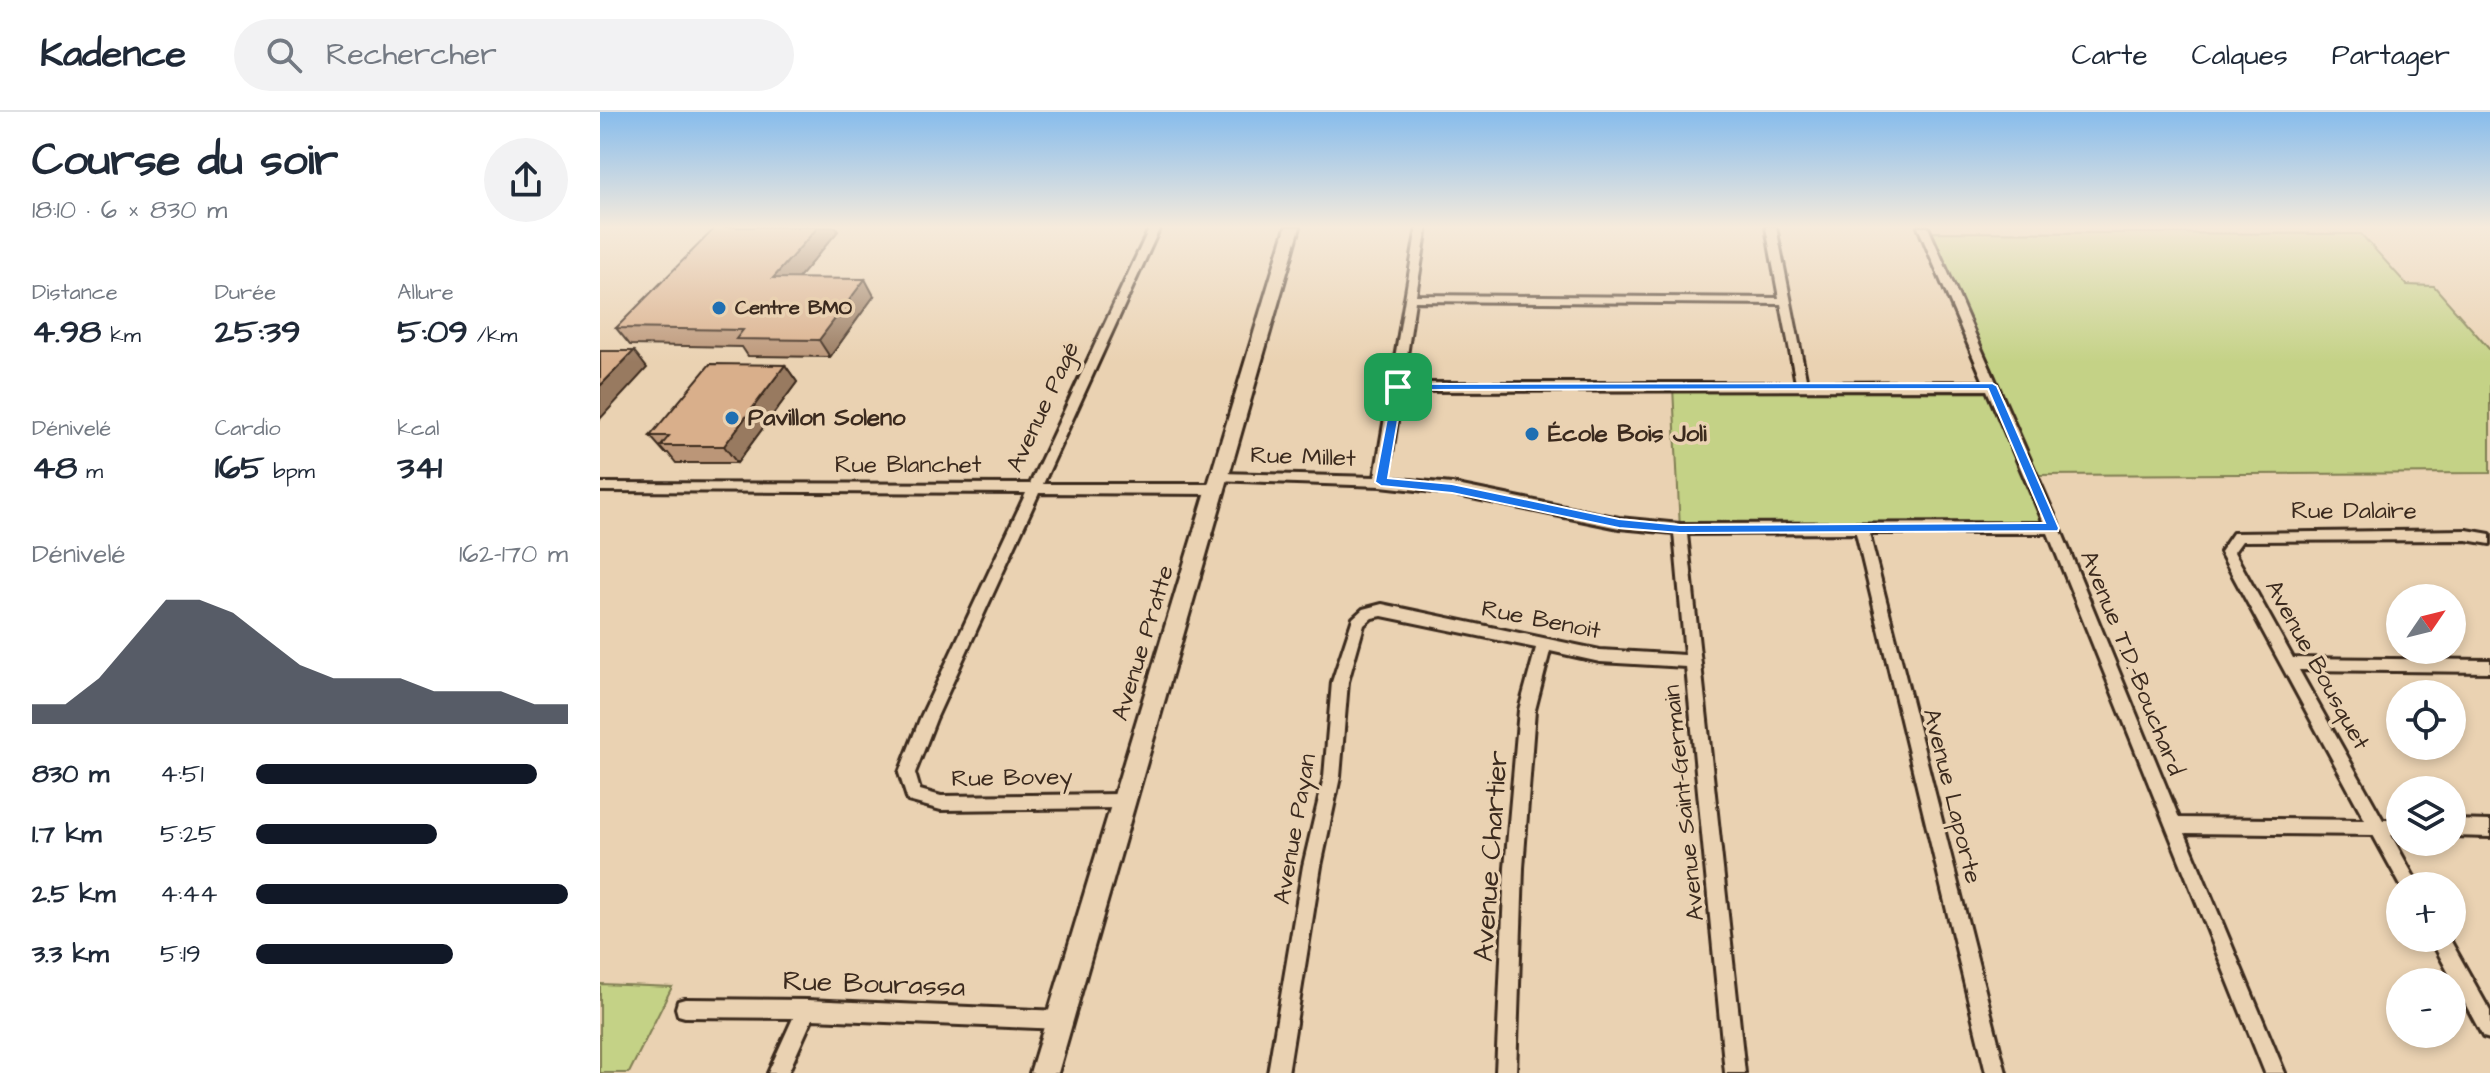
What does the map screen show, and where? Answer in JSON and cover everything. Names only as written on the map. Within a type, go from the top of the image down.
[{"type":"street","name":"Avenue Pagé","points":[[909,785],[907,773],[928,719],[1134,272]]},
{"type":"street","name":"Avenue Pratte","points":[[1044,1073],[1280,272]]},
{"type":"street","points":[[1381,482],[1416,272]]},
{"type":"street","points":[[1779,272],[1802,386]]},
{"type":"street","name":"Avenue T.D.-Bouchard","points":[[1942,272],[2053,528],[2275,1073]]},
{"type":"street","points":[[1412,298],[1785,301]]},
{"type":"street","points":[[1398,387],[1992,386]]},
{"type":"street","name":"Rue Millet","points":[[1217,483],[1381,482],[1452,489],[1619,523],[1680,529],[1862,531],[2053,528]]},
{"type":"street","name":"Rue Blanchet","points":[[600,487],[1035,487],[1217,483]]},
{"type":"street","name":"Avenue Saint-Germain","points":[[1680,529],[1735,1073]]},
{"type":"street","name":"Avenue Laporte","points":[[1862,531],[1996,1073]]},
{"type":"street","name":"Rue Dalaire","points":[[2227,552],[2238,536],[2467,535],[2490,539]]},
{"type":"street","name":"Avenue Bousquet","points":[[2227,552],[2402,872]]},
{"type":"street","name":"Rue Benoit","points":[[1382,610],[1600,656],[1694,661]]},
{"type":"street","name":"Avenue Payan","points":[[1278,1073],[1312,866],[1332,777],[1340,682],[1358,622],[1368,613],[1382,610]]},
{"type":"street","name":"Avenue Chartier","points":[[1506,1073],[1514,868],[1527,710],[1545,644]]},
{"type":"street","points":[[2289,664],[2490,666]]},
{"type":"street","name":"Rue Bovey","points":[[909,785],[914,796],[941,803],[1123,801]]},
{"type":"street","points":[[2174,825],[2386,827]]},
{"type":"street","points":[[2466,828],[2490,829]]},
{"type":"street","points":[[2447,952],[2490,1030]]},
{"type":"street","name":"Rue Bourassa","points":[[685,1008],[807,1009],[1061,1020]]},
{"type":"street","points":[[778,1073],[807,1009]]},
{"type":"green space","points":[[1942,272],[2395,272],[2407,285],[2434,286],[2490,350],[2490,473],[2031,475],[2053,528],[1680,529],[1673,387],[1991,386]]},
{"type":"green space","points":[[600,984],[672,987],[629,1073],[600,1073]]},
{"type":"building","points":[[672,272],[778,272],[773,278],[865,279],[819,340],[736,339],[743,330],[616,328]]},
{"type":"building","points":[[600,351],[634,351],[600,386]]},
{"type":"building","points":[[710,364],[785,365],[724,446],[661,446],[669,436],[650,436]]},
{"type":"place","name":"Centre BMO","points":[[719,308]]},
{"type":"place","name":"Pavillon Soleno","points":[[732,418]]},
{"type":"place","name":"École Bois Joli","points":[[1532,434]]},
{"type":"route","points":[[1992,386],[2053,528],[1862,531],[1680,529],[1619,523],[1452,489],[1381,482],[1398,387],[1992,386]]}]
